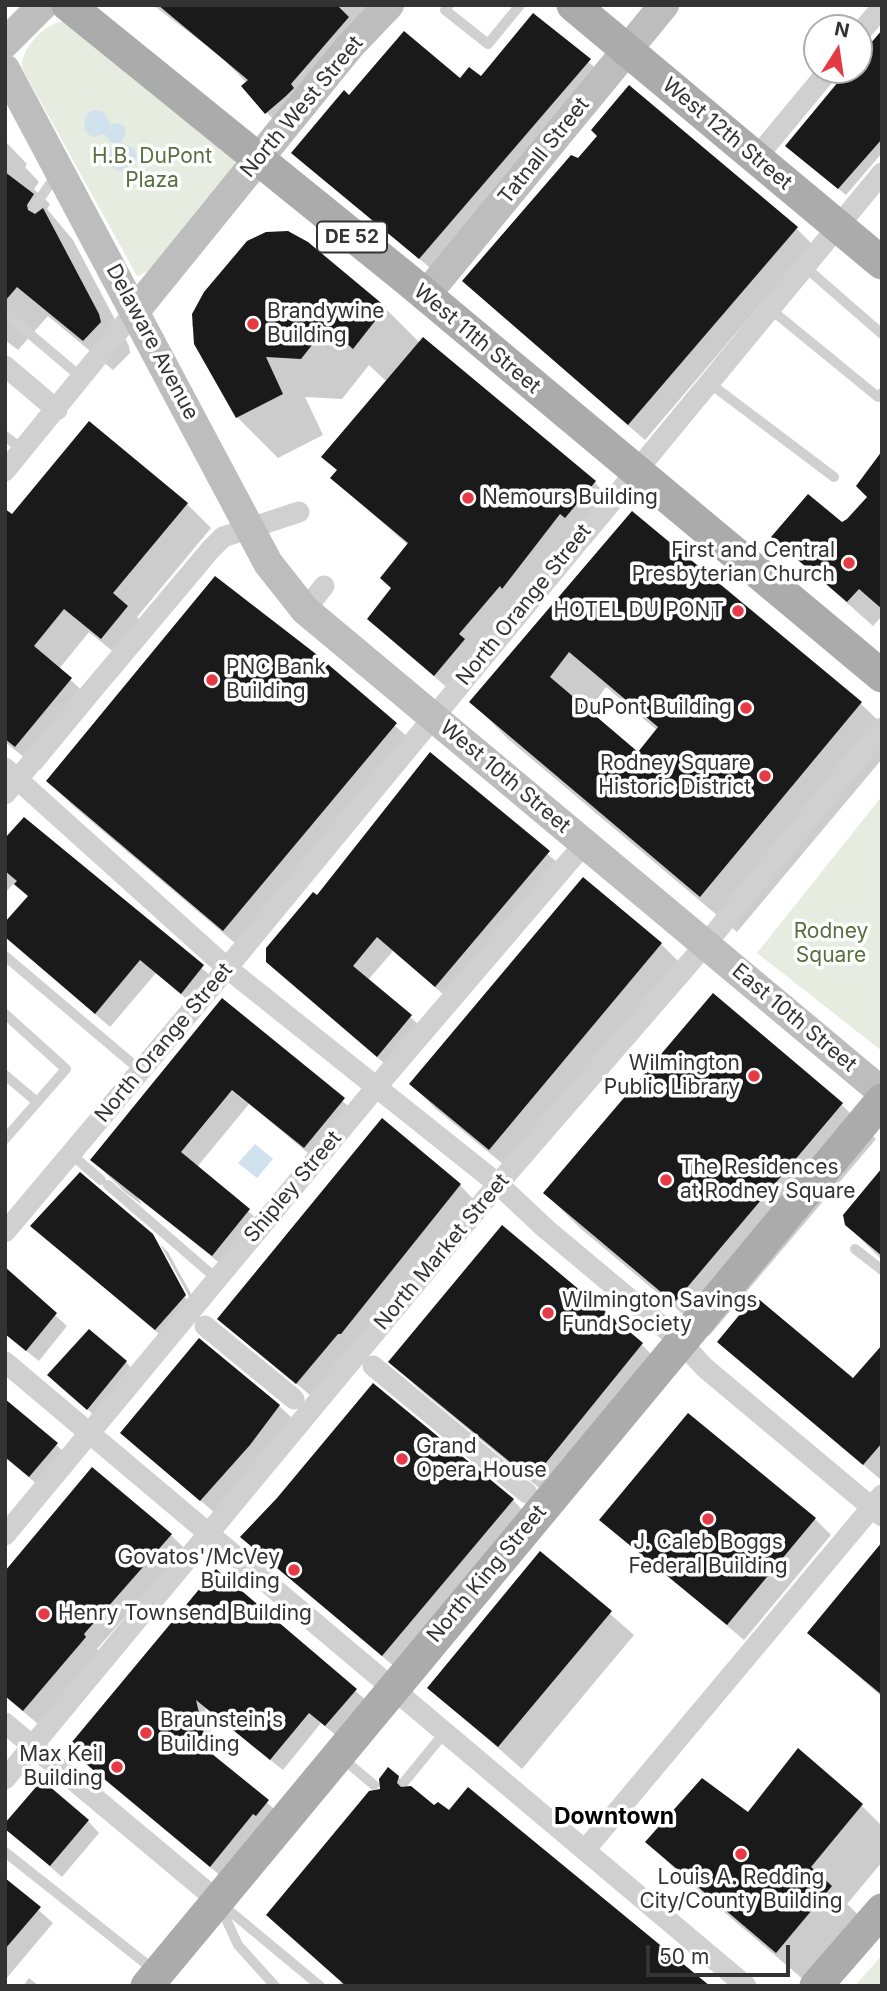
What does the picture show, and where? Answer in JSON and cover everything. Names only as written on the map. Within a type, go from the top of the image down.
[{"type":"main road","points":[[5,43],[43,5]]},
{"type":"main road","name":"West 11th Street","points":[[68,5],[425,296],[882,676]]},
{"type":"main road","name":"North West Street","points":[[135,311],[349,47],[389,5]]},
{"type":"main road","name":"West 12th Street","points":[[573,5],[882,263]]},
{"type":"main road","name":"Tatnall Street","points":[[425,296],[664,5]]},
{"type":"main road","name":"Delaware Avenue","points":[[5,69],[268,563],[305,610]]},
{"type":"main road","name":"West 10th Street","points":[[305,610],[706,944]]},
{"type":"main road","name":"East 10th Street","points":[[706,944],[882,1092]]},
{"type":"main road","name":"North King Street","points":[[157,1981],[337,1754],[882,1100]]},
{"type":"main road","points":[[816,1986],[882,1910]]},
{"type":"street","points":[[755,158],[817,84]]},
{"type":"street","name":"North Orange Street","points":[[5,1232],[227,968],[634,470],[882,173]]},
{"type":"street","name":"North West Street","points":[[5,471],[135,311]]},
{"type":"street","points":[[5,366],[57,410]]},
{"type":"street","points":[[299,512],[223,537],[211,548],[9,780],[227,968],[378,1085],[498,1184],[546,1229],[681,1342],[705,1368],[878,1506],[586,1850]]},
{"type":"street","points":[[305,610],[324,586]]},
{"type":"street","name":"North Market Street","points":[[5,1779],[498,1184],[706,944],[882,728]]},
{"type":"street","name":"Shipley Street","points":[[5,1535],[378,1085],[585,843]]},
{"type":"street","points":[[205,1326],[294,1399]]},
{"type":"street","points":[[5,1362],[746,1986]]},
{"type":"street","points":[[373,1366],[527,1493]]},
{"type":"street","points":[[5,1723],[218,1901]]},
{"type":"lane","points":[[449,5],[445,10],[488,44],[518,6]]},
{"type":"lane","points":[[35,206],[60,170]]},
{"type":"lane","points":[[804,266],[882,334]]},
{"type":"lane","points":[[769,308],[878,397],[882,393]]},
{"type":"lane","points":[[5,313],[82,377]]},
{"type":"lane","points":[[708,382],[834,477]]},
{"type":"lane","points":[[5,436],[23,450]]},
{"type":"lane","points":[[5,957],[140,1070]]},
{"type":"lane","points":[[5,1014],[66,1069],[5,1139]]},
{"type":"lane","points":[[5,1074],[37,1102]]},
{"type":"lane","points":[[71,1154],[217,1279]]},
{"type":"lane","points":[[855,1249],[882,1270]]},
{"type":"lane","points":[[405,1781],[445,1732]]},
{"type":"lane","points":[[337,1754],[374,1785]]},
{"type":"lane","points":[[5,1852],[157,1981]]},
{"type":"lane","points":[[218,1901],[238,1945],[275,1986]]},
{"type":"lane","points":[[218,1901],[320,1986]]},
{"type":"green space","name":"H.B. DuPont Plaza","points":[[64,21],[235,158],[236,167],[155,269],[137,276],[22,68],[25,53],[35,38],[49,27]]},
{"type":"green space","name":"Rodney Square","points":[[882,796],[882,1051],[757,953]]},
{"type":"green space","points":[[882,1955],[882,1986],[855,1986]]},
{"type":"water","points":[[94,110],[104,112],[110,124],[118,123],[124,126],[126,133],[121,142],[134,148],[137,158],[129,171],[118,171],[109,164],[108,153],[116,143],[110,142],[105,134],[92,137],[84,130],[86,115]]},
{"type":"water","points":[[255,1144],[273,1159],[257,1178],[238,1163]]},
{"type":"building","points":[[158,5],[337,5],[349,17],[291,84],[294,88],[265,114],[241,86],[248,80]]},
{"type":"building","points":[[533,13],[591,59],[419,259],[291,153],[344,90],[349,95],[404,31],[460,78],[469,67],[481,76]]},
{"type":"building","points":[[882,30],[882,139],[838,189],[785,146],[836,84],[873,84],[873,41]]},
{"type":"building","points":[[629,85],[798,227],[628,425],[462,281],[571,155],[578,158],[597,136],[591,130]]},
{"type":"building","points":[[5,172],[34,194],[27,205],[28,210],[35,214],[43,208],[99,314],[101,322],[83,341],[17,287],[5,301]]},
{"type":"building","name":"Brandywine Building","points":[[288,231],[308,242],[386,307],[353,349],[327,326],[301,359],[266,357],[283,394],[236,418],[194,344],[192,314],[204,292],[247,241],[266,232]]},
{"type":"building","name":"Nemours Building","points":[[423,337],[596,481],[565,518],[560,514],[502,589],[500,586],[459,634],[465,639],[434,676],[367,619],[391,588],[380,578],[408,543],[330,478],[337,470],[321,457]]},
{"type":"building","points":[[89,421],[188,503],[113,593],[128,606],[101,639],[64,609],[34,646],[72,678],[15,747],[5,739],[5,509],[12,514]]},
{"type":"building","points":[[882,451],[882,609],[859,589],[847,602],[771,537],[808,494],[842,522],[847,519],[867,497],[856,486]]},
{"type":"building","name":"DuPont Building","points":[[632,511],[862,702],[700,897],[469,702]],"holes":[[[569,652],[658,727],[638,752],[550,677]]]},
{"type":"building","points":[[215,576],[316,654],[397,723],[223,931],[46,781]]},
{"type":"building","points":[[430,752],[550,851],[435,987],[377,937],[353,966],[412,1015],[377,1057],[266,962],[266,948],[313,892],[317,895]]},
{"type":"building","points":[[24,817],[204,965],[181,994],[140,960],[95,1014],[5,937],[5,922],[28,896],[14,884],[17,881],[5,871],[5,838]]},
{"type":"building","points":[[583,877],[662,943],[489,1150],[409,1084]]},
{"type":"building","name":"The Residences at Rodney Square","points":[[713,993],[843,1103],[674,1303],[543,1193]]},
{"type":"building","points":[[222,998],[345,1098],[304,1148],[232,1090],[181,1152],[250,1209],[212,1256],[90,1160]]},
{"type":"building","points":[[382,1118],[461,1184],[341,1334],[338,1334],[296,1384],[217,1319]]},
{"type":"building","points":[[882,1168],[882,1256],[845,1225],[843,1215]]},
{"type":"building","points":[[80,1172],[153,1234],[186,1295],[155,1330],[30,1226]]},
{"type":"building","points":[[502,1225],[643,1343],[532,1480],[388,1362]]},
{"type":"building","points":[[5,1267],[57,1313],[26,1351],[5,1334]]},
{"type":"building","points":[[755,1296],[853,1378],[882,1345],[882,1443],[863,1465],[717,1342]]},
{"type":"building","points":[[89,1329],[127,1361],[87,1410],[47,1375]]},
{"type":"building","points":[[199,1338],[280,1405],[250,1445],[200,1501],[120,1433]]},
{"type":"building","points":[[373,1383],[514,1499],[382,1656],[240,1537],[277,1498]]},
{"type":"building","points":[[5,1399],[58,1443],[29,1477],[5,1457]]},
{"type":"building","name":"J. Caleb Boggs Federal Building","points":[[688,1413],[816,1518],[727,1625],[599,1520]]},
{"type":"building","points":[[92,1467],[172,1534],[84,1634],[86,1637],[23,1711],[5,1696],[5,1571]]},
{"type":"building","points":[[882,1542],[882,1695],[807,1633]]},
{"type":"building","points":[[540,1551],[612,1611],[498,1747],[427,1688]]},
{"type":"building","points":[[216,1569],[357,1689],[325,1726],[309,1713],[270,1760],[196,1700],[205,1738],[201,1745],[269,1800],[256,1816],[253,1814],[210,1867],[67,1748]]},
{"type":"building","name":"Louis A. Redding City/County Building","points":[[798,1748],[863,1804],[811,1867],[832,1886],[776,1953],[645,1842],[702,1778],[748,1812]]},
{"type":"building","points":[[388,1767],[399,1776],[397,1783],[401,1787],[411,1786],[434,1805],[438,1802],[449,1810],[468,1787],[710,1986],[346,1986],[266,1915],[369,1791],[380,1789],[379,1779]]},
{"type":"building","points":[[42,1780],[89,1820],[50,1866],[5,1829],[5,1823]]},
{"type":"building","points":[[5,1878],[41,1907],[5,1949]]},
{"type":"place","name":"Brandywine Building","points":[[253,324]]},
{"type":"place","name":"Nemours Building","points":[[468,498]]},
{"type":"place","name":"First and Central Presbyterian Church","points":[[849,563]]},
{"type":"place","name":"HOTEL DU PONT","points":[[738,611]]},
{"type":"place","name":"PNC Bank Building","points":[[212,680]]},
{"type":"place","name":"DuPont Building","points":[[746,708]]},
{"type":"place","name":"Rodney Square Historic District","points":[[765,776]]},
{"type":"place","name":"Wilmington Public Library","points":[[754,1076]]},
{"type":"place","name":"The Residences at Rodney Square","points":[[666,1180]]},
{"type":"place","name":"Wilmington Savings Fund Society","points":[[548,1313]]},
{"type":"place","name":"Grand Opera House","points":[[402,1459]]},
{"type":"place","name":"J. Caleb Boggs Federal Building","points":[[708,1519]]},
{"type":"place","name":"Govatos'/McVey Building","points":[[294,1570]]},
{"type":"place","name":"Henry Townsend Building","points":[[44,1614]]},
{"type":"place","name":"Braunstein's Building","points":[[146,1733]]},
{"type":"place","name":"Max Keil Building","points":[[117,1767]]},
{"type":"place","name":"Louis A. Redding City/County Building","points":[[741,1854]]},
{"type":"district","name":"Downtown","points":[[614,1817]]}]
